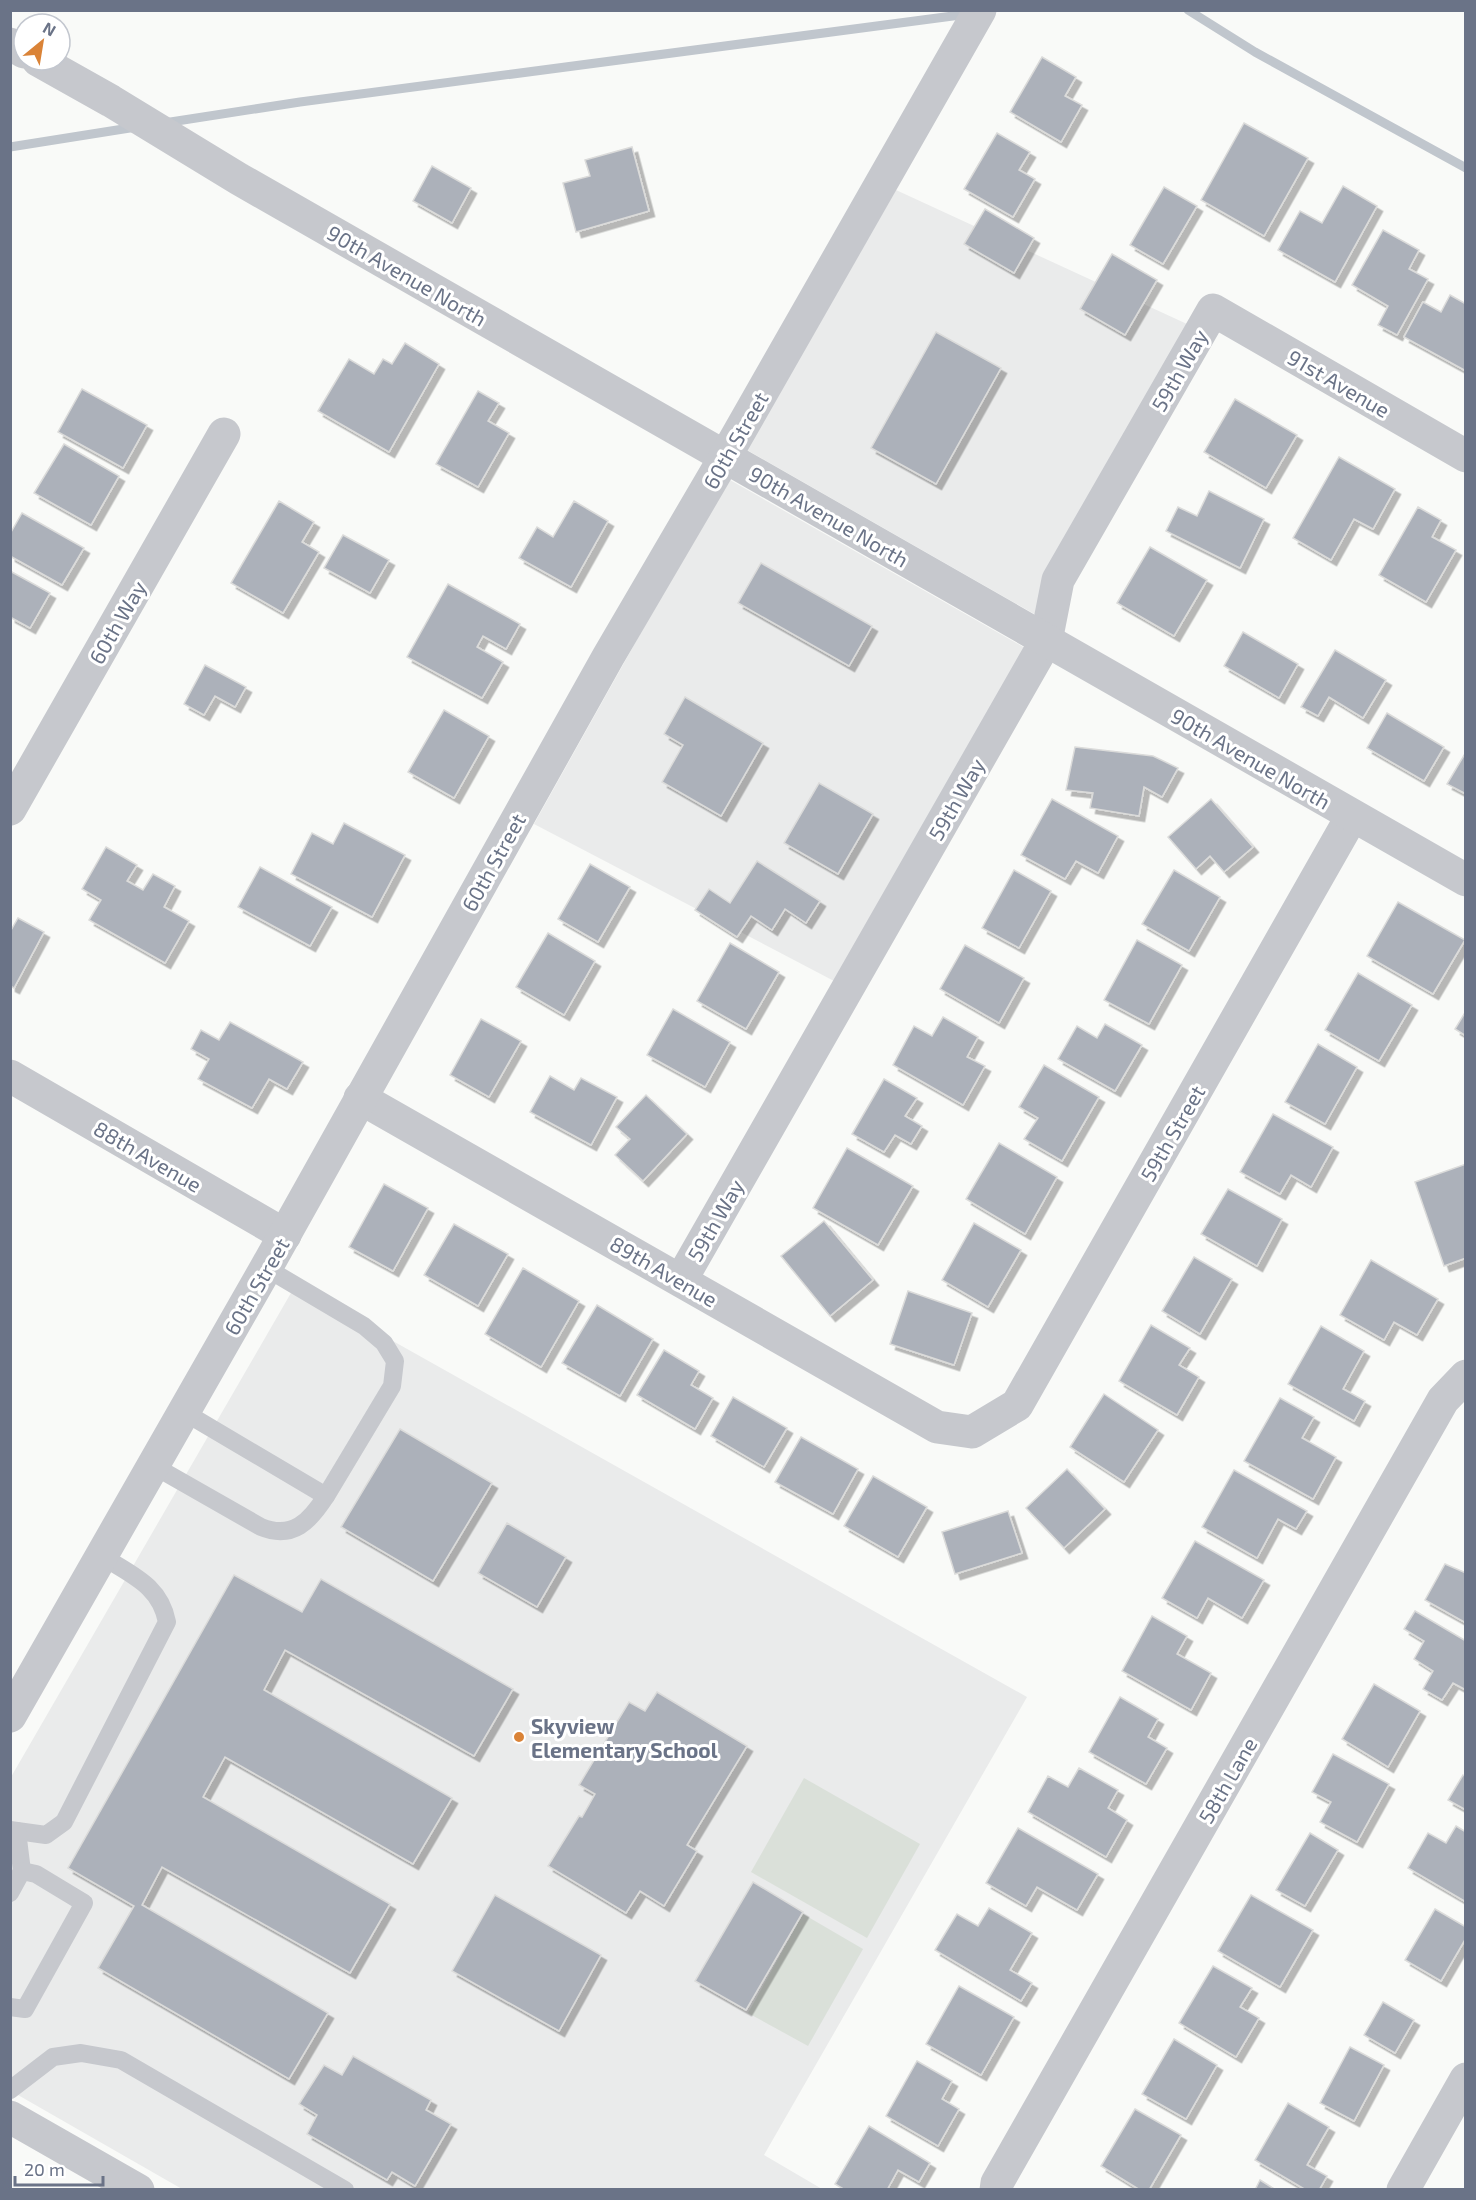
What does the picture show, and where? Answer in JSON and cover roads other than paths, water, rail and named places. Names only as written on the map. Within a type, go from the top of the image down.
[{"type":"street","name":"60th Street","points":[[10,1716],[285,1235],[608,657],[980,10]]},
{"type":"street","name":"90th Avenue North","points":[[59,72],[239,179],[1466,880]]},
{"type":"street","name":"91st Avenue","points":[[1213,310],[1466,456]]},
{"type":"street","name":"59th Way","points":[[681,1280],[1046,641],[1058,580],[1213,310]]},
{"type":"street","name":"60th Way","points":[[10,810],[224,434]]},
{"type":"street","name":"59th Street","points":[[972,1432],[1017,1405],[1352,816]]},
{"type":"street","name":"88th Avenue","points":[[10,1076],[285,1235]]},
{"type":"street","name":"89th Avenue","points":[[360,1098],[937,1427],[972,1432]]},
{"type":"street","name":"58th Lane","points":[[996,2190],[997,2183],[1437,1410],[1443,1400],[1466,1376]]},
{"type":"street","points":[[1403,2190],[1466,2079]]},
{"type":"street","points":[[10,2117],[138,2190]]},
{"type":"lane","points":[[153,1466],[261,1527],[273,1532],[284,1532],[300,1526],[315,1513],[392,1386],[395,1361],[384,1343],[364,1326],[266,1268]]},
{"type":"lane","points":[[184,1413],[326,1496]]},
{"type":"lane","points":[[10,1893],[22,1871],[14,1831],[46,1835],[64,1822],[167,1622],[164,1606],[149,1586],[102,1556]]},
{"type":"lane","points":[[10,2007],[25,2009],[84,1903],[36,1874],[22,1871]]},
{"type":"lane","points":[[10,2090],[53,2057],[81,2053],[121,2060],[345,2190]]},
{"type":"waterway","points":[[1188,10],[1255,52],[1466,168]]},
{"type":"waterway","points":[[164,123],[300,102],[968,14]]},
{"type":"waterway","points":[[10,147],[136,127]]},
{"type":"place","name":"Skyview Elementary School","points":[[519,1737]]}]
